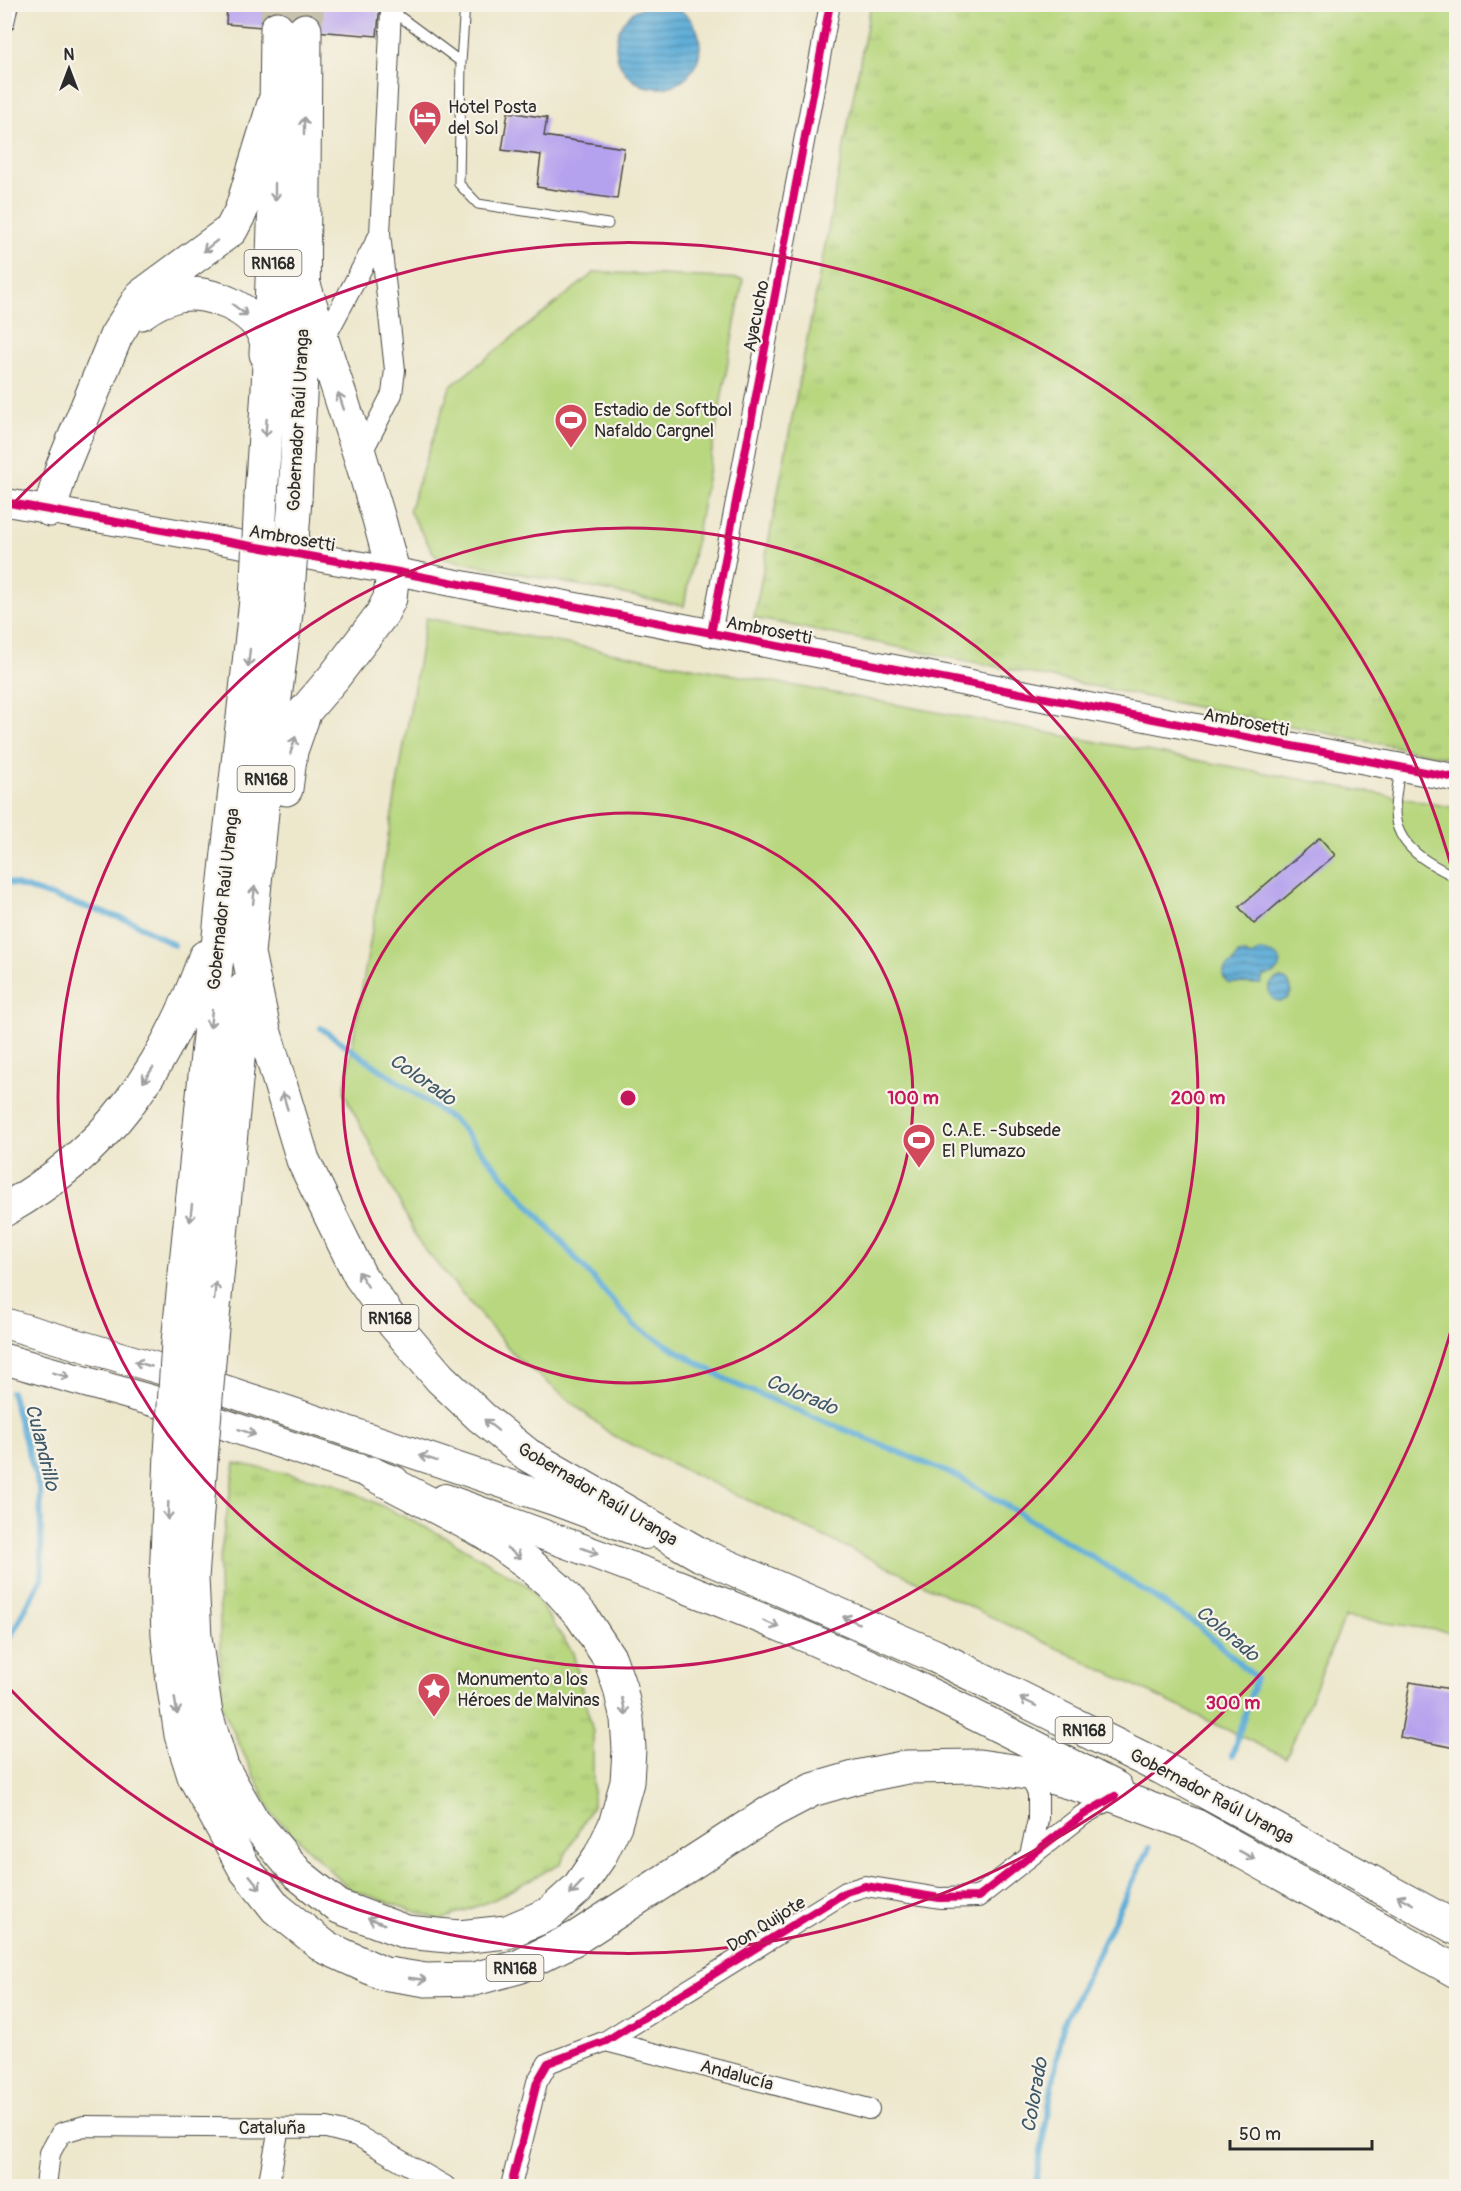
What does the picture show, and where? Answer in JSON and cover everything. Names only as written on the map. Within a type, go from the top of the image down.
[{"type":"highway","name":"Gobernador Raúl Uranga","points":[[1456,1928],[1162,1768],[935,1656],[701,1555],[528,1455],[481,1417],[440,1378],[394,1324],[360,1276],[303,1160],[264,1030],[248,953],[268,752],[271,602],[261,497],[268,389],[275,200],[275,100],[291,29],[303,282],[295,499],[271,602],[222,907],[178,1343],[186,1456],[166,1582],[172,1682],[181,1735],[194,1776],[245,1869],[276,1908],[325,1947],[382,1973],[426,1980],[474,1979],[518,1967],[576,1938],[772,1811],[812,1790],[857,1777],[907,1767],[979,1766],[1047,1776],[1115,1796],[1196,1826],[1456,1971]]},
{"type":"highway","points":[[50,510],[62,468],[116,336],[141,296],[231,230],[241,211],[275,100]]},
{"type":"highway","points":[[258,860],[279,823],[291,751],[304,711],[334,677],[382,614],[390,598],[393,572],[360,456],[303,282]]},
{"type":"highway","points":[[116,336],[141,312],[159,301],[182,294],[204,295],[228,301],[257,325],[266,340],[268,389]]},
{"type":"highway","points":[[4,1210],[26,1198],[72,1164],[103,1135],[133,1097],[165,1050],[191,996],[222,907]]},
{"type":"highway","points":[[248,953],[210,1349],[186,1456],[195,1637],[206,1714],[222,1767],[251,1818],[298,1874],[339,1907],[406,1932],[459,1937],[507,1932],[549,1914],[578,1888],[600,1856],[615,1824],[627,1782],[629,1749],[627,1719],[620,1688],[610,1659],[581,1615],[558,1589],[536,1570],[486,1533],[371,1473]]},
{"type":"main road","name":"Gobernador Raúl Uranga","points":[[4,1323],[164,1370],[521,1489],[701,1555]]},
{"type":"main road","name":"Gobernador Raúl Uranga","points":[[4,1359],[157,1402],[371,1473],[614,1560],[765,1621],[913,1685],[1196,1826]]},
{"type":"street","points":[[4,22],[9,4]]},
{"type":"street","name":"Ayacucho","points":[[711,634],[830,4]]},
{"type":"street","points":[[360,456],[392,394],[395,370],[380,234],[395,6]]},
{"type":"street","points":[[300,382],[380,234]]},
{"type":"street","name":"Ambrosetti","points":[[4,502],[393,572],[1456,778]]},
{"type":"street","points":[[1029,1775],[1038,1793],[1038,1820],[1030,1855]]},
{"type":"street","name":"Don Quijote","points":[[511,2187],[537,2082],[548,2063],[606,2041],[846,1892],[865,1886],[940,1898],[978,1897],[1083,1815],[1115,1796]]},
{"type":"street","name":"Andalucía","points":[[606,2041],[869,2109]]},
{"type":"street","name":"Cataluña","points":[[46,2187],[50,2153],[61,2133],[84,2126],[327,2128],[358,2136],[445,2187]]},
{"type":"street","points":[[268,2187],[279,2128]]},
{"type":"lane","points":[[465,4],[461,62],[459,184],[478,204],[608,224]]},
{"type":"lane","points":[[395,6],[461,62]]},
{"type":"lane","points":[[1400,767],[1395,812],[1398,827],[1413,853],[1456,877]]},
{"type":"green space","points":[[871,4],[1456,5],[1456,759],[754,618]]},
{"type":"green space","name":"Estadio de Softbol Nafaldo Cargnel","points":[[595,272],[743,279],[684,606],[436,557],[409,511],[450,387]]},
{"type":"green space","name":"C.A.E. -Subsede El Plumazo","points":[[426,618],[1456,808],[1456,1633],[1345,1617],[1286,1758],[612,1435],[517,1358],[421,1245],[344,1093]]},
{"type":"green space","points":[[235,1463],[335,1483],[445,1537],[528,1586],[573,1653],[593,1732],[593,1804],[561,1863],[495,1899],[441,1920],[349,1889],[272,1814],[221,1705],[219,1564]]},
{"type":"water","points":[[658,4],[674,7],[688,16],[697,30],[700,46],[697,62],[688,76],[674,85],[658,88],[642,85],[628,76],[619,62],[616,46],[619,30],[628,16],[642,7]]},
{"type":"water","points":[[1261,951],[1271,953],[1278,958],[1281,964],[1276,971],[1263,976],[1261,984],[1228,983],[1223,976],[1225,968],[1234,962],[1238,954],[1246,953],[1249,957]]},
{"type":"water","points":[[1280,979],[1288,982],[1291,990],[1288,998],[1280,1001],[1272,998],[1269,990],[1272,982]]},
{"type":"building","points":[[227,4],[380,4],[377,36],[226,24]]},
{"type":"building","points":[[508,112],[547,118],[544,136],[624,148],[617,199],[537,187],[541,155],[502,150]]},
{"type":"building","points":[[1320,838],[1335,855],[1254,924],[1239,907]]},
{"type":"building","points":[[1410,1682],[1456,1690],[1456,1748],[1400,1737]]},
{"type":"waterway","name":"Colorado","points":[[4,881],[133,922],[174,945]]},
{"type":"waterway","name":"Colorado","points":[[321,1028],[456,1122],[635,1326],[732,1383],[959,1477],[1102,1563],[1200,1627],[1256,1678],[1232,1756]]},
{"type":"waterway","name":"Culandrillo","points":[[4,1644],[9,1639],[42,1578],[40,1491],[11,1392]]},
{"type":"waterway","name":"Colorado","points":[[1035,2186],[1063,2025],[1149,1848]]},
{"type":"tunnel","points":[[277,28],[278,4]]},
{"type":"tunnel","points":[[305,30],[308,4]]},
{"type":"cycle path","points":[[711,634],[830,4]]},
{"type":"cycle path","points":[[4,502],[393,571],[1456,778]]},
{"type":"cycle path","points":[[511,2186],[537,2082],[548,2063],[606,2041],[846,1892],[865,1886],[940,1898],[978,1897],[1083,1815],[1115,1796]]},
{"type":"place","name":"Hotel Posta del Sol","points":[[425,146]]},
{"type":"place","name":"Estadio de Softbol Nafaldo Cargnel","points":[[571,449]]},
{"type":"place","name":"C.A.E. -Subsede El Plumazo","points":[[919,1169]]},
{"type":"place","name":"Monumento a los Héroes de Malvinas","points":[[434,1718]]}]
